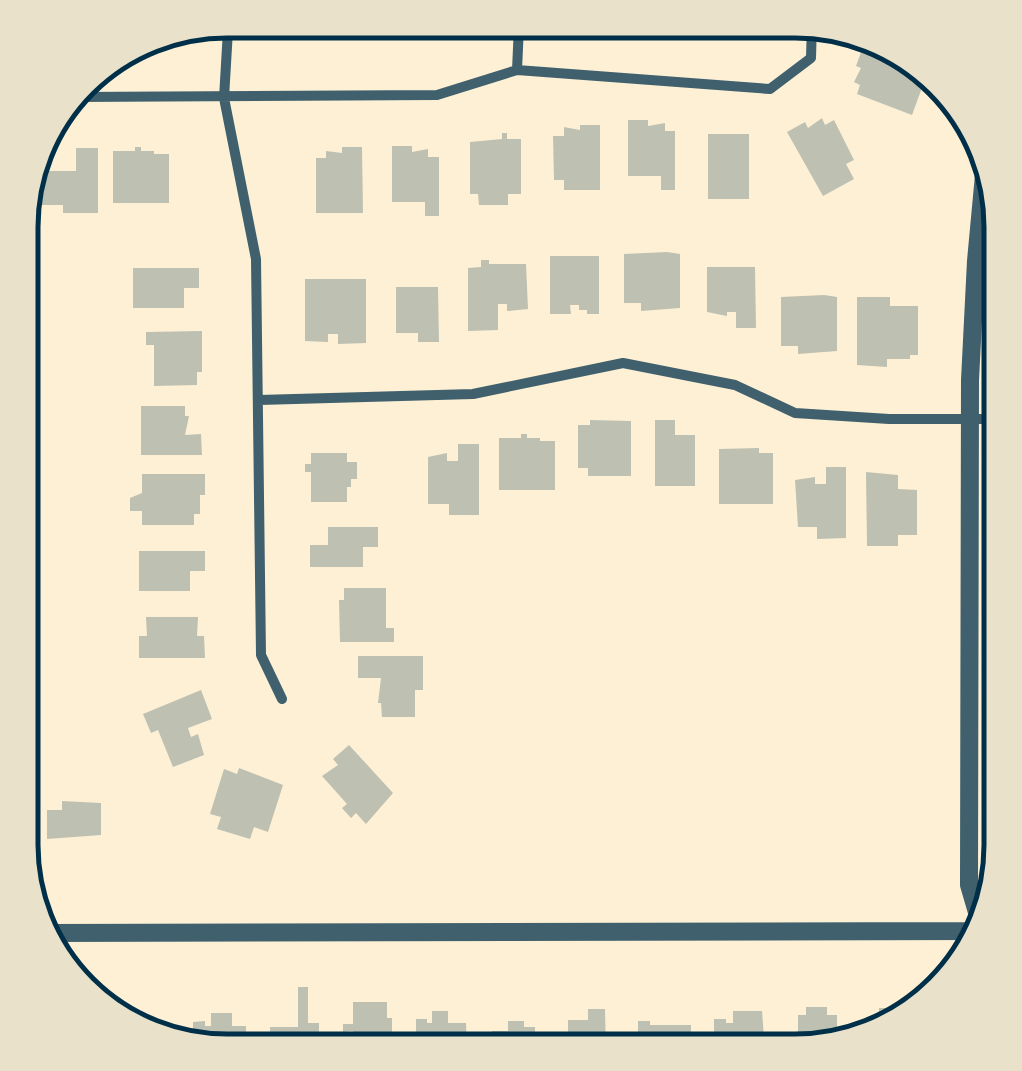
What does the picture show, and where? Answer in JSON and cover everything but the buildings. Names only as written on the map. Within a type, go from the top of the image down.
[{"type":"street","points":[[228,38],[224,98],[256,259],[261,655],[282,699]]},
{"type":"street","points":[[518,70],[519,38]]},
{"type":"street","points":[[89,98],[436,95],[518,70],[770,89],[811,58],[812,39]]},
{"type":"street","points":[[974,905],[969,884],[970,419],[973,299],[982,194]]},
{"type":"street","points":[[259,400],[473,394],[623,363],[735,385],[794,413],[984,419]]},
{"type":"street","points":[[60,933],[964,929]]}]
